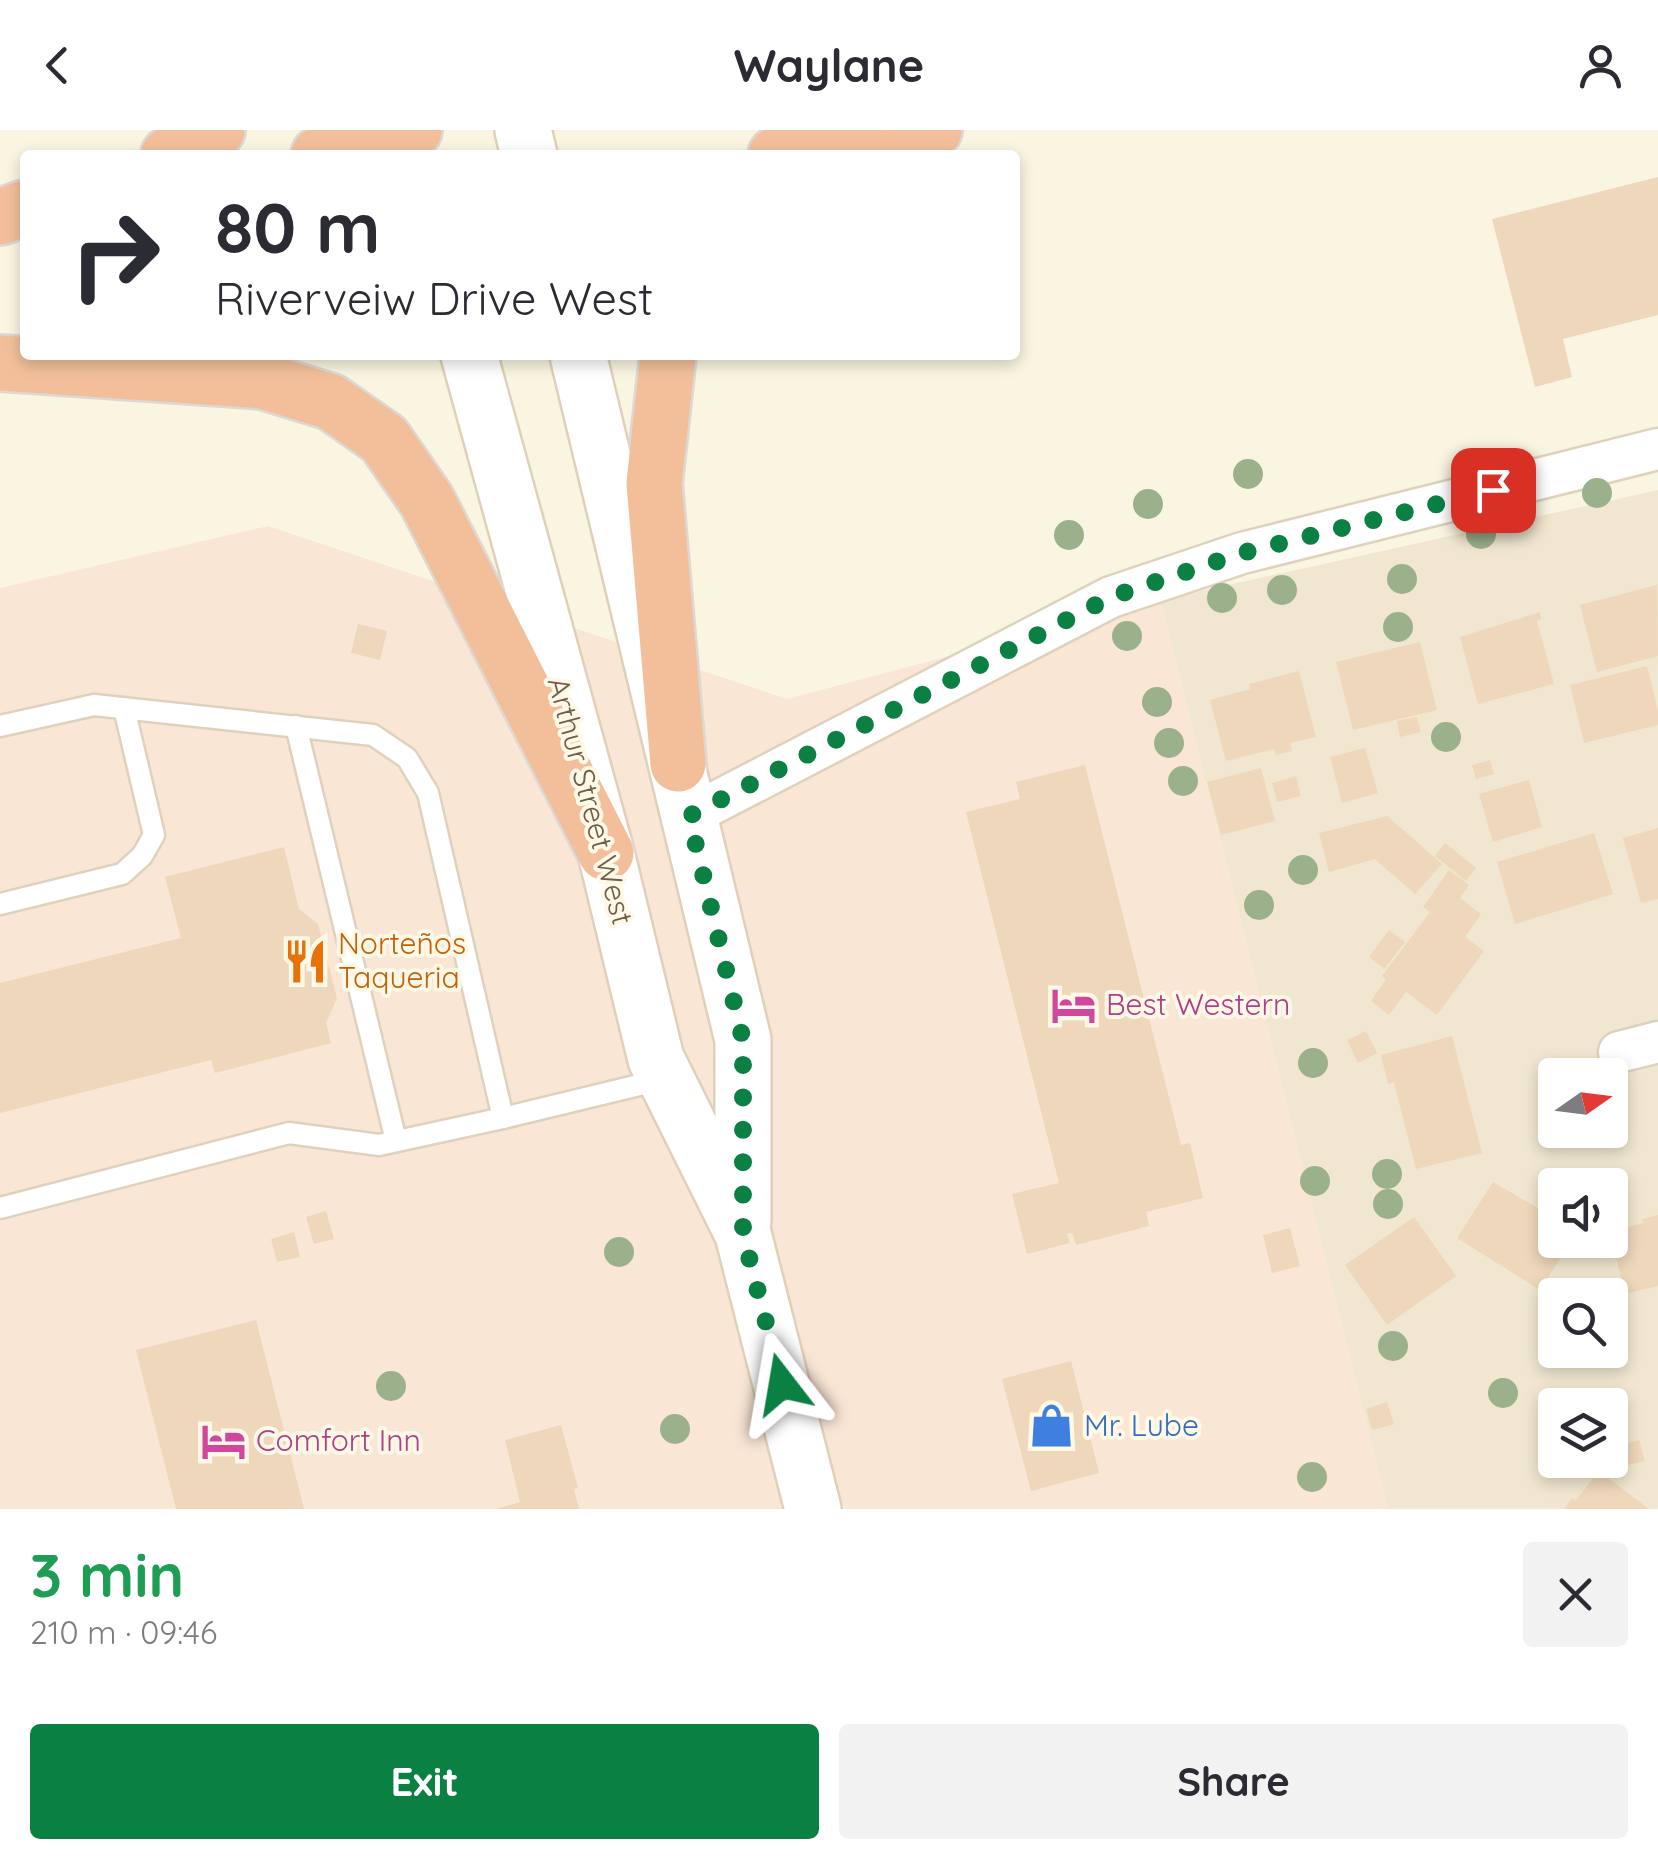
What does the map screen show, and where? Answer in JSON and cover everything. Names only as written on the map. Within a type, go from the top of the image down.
[{"type":"highway","points":[[179,150],[217,130]]},
{"type":"highway","points":[[337,150],[411,130]]},
{"type":"highway","points":[[796,150],[874,130]]},
{"type":"highway","points":[[904,150],[934,130]]},
{"type":"highway","points":[[667,360],[654,483],[678,764]]},
{"type":"highway","points":[[0,362],[263,381],[331,402],[384,439],[427,502],[606,853]]},
{"type":"main road","name":"Arthur Street West","points":[[471,360],[606,853],[656,1059],[743,1234],[812,1509]]},
{"type":"main road","name":"Arthur Street West","points":[[579,360],[743,1040],[743,1234]]},
{"type":"street","points":[[689,816],[1111,597],[1242,553],[1658,448]]},
{"type":"street","points":[[1618,1052],[1658,1042]]},
{"type":"lane","points":[[0,726],[94,705],[373,734],[408,758],[428,793],[502,1118]]},
{"type":"lane","points":[[0,904],[122,874],[142,856],[154,836],[124,708]]},
{"type":"lane","points":[[296,726],[396,1141]]},
{"type":"lane","points":[[0,1208],[289,1134],[379,1144],[666,1078]]},
{"type":"shaded area","points":[[1658,490],[1658,1509],[1388,1509],[1160,600]]},
{"type":"shaded area","points":[[268,526],[787,699],[1160,600],[1388,1509],[0,1509],[0,588]]},
{"type":"building","points":[[1658,177],[1658,315],[1563,339],[1572,377],[1535,387],[1492,219]]},
{"type":"building","points":[[1657,585],[1658,656],[1597,672],[1580,605]]},
{"type":"building","points":[[1540,612],[1541,619],[1537,621],[1554,684],[1478,704],[1460,637]]},
{"type":"building","points":[[358,624],[387,631],[380,660],[351,653]]},
{"type":"building","points":[[1420,642],[1437,710],[1353,730],[1336,662]]},
{"type":"building","points":[[1647,666],[1658,725],[1584,743],[1570,685]]},
{"type":"building","points":[[1299,671],[1316,737],[1290,743],[1292,751],[1276,755],[1274,749],[1226,761],[1210,700],[1250,689],[1249,684]]},
{"type":"building","points":[[1417,717],[1421,732],[1400,737],[1397,721]]},
{"type":"building","points":[[1365,748],[1378,793],[1342,803],[1330,757]]},
{"type":"building","points":[[1490,760],[1494,774],[1476,779],[1472,765]]},
{"type":"building","points":[[1085,765],[1181,1145],[1190,1143],[1203,1198],[1146,1212],[1149,1226],[1076,1245],[1072,1233],[1067,1234],[1070,1243],[1027,1254],[1012,1194],[1059,1183],[966,812],[1020,799],[1016,782]]},
{"type":"building","points":[[1261,768],[1275,821],[1221,835],[1207,782]]},
{"type":"building","points":[[1296,776],[1301,796],[1277,802],[1272,783]]},
{"type":"building","points":[[1529,780],[1542,827],[1493,842],[1479,794]]},
{"type":"building","points":[[1387,816],[1442,864],[1415,894],[1375,859],[1329,872],[1319,833]]},
{"type":"building","points":[[1658,828],[1658,899],[1641,903],[1623,838]]},
{"type":"building","points":[[1594,833],[1613,894],[1515,924],[1497,862]]},
{"type":"building","points":[[1445,843],[1476,868],[1466,881],[1435,856]]},
{"type":"building","points":[[284,847],[299,909],[318,924],[337,998],[326,1023],[331,1043],[215,1073],[211,1060],[0,1113],[0,983],[181,938],[165,877]]},
{"type":"building","points":[[1449,870],[1469,885],[1460,898],[1481,914],[1465,937],[1484,951],[1437,1015],[1406,992],[1389,1015],[1371,1001],[1386,979],[1382,976],[1430,912],[1423,907]]},
{"type":"building","points":[[1389,930],[1405,942],[1384,969],[1369,957]]},
{"type":"building","points":[[1366,1031],[1377,1053],[1358,1063],[1347,1040]]},
{"type":"building","points":[[1452,1036],[1482,1153],[1416,1169],[1394,1082],[1388,1084],[1381,1055]]},
{"type":"building","points":[[1493,1182],[1538,1208],[1538,1258],[1560,1258],[1548,1278],[1538,1278],[1538,1289],[1457,1238]]},
{"type":"building","points":[[326,1211],[334,1239],[314,1244],[306,1217]]},
{"type":"building","points":[[1658,1215],[1658,1286],[1628,1293],[1628,1278],[1621,1278],[1616,1258],[1628,1258],[1628,1227],[1643,1223],[1642,1219]]},
{"type":"building","points":[[1414,1217],[1456,1276],[1387,1325],[1345,1265]]},
{"type":"building","points":[[1290,1228],[1300,1266],[1272,1273],[1263,1235]]},
{"type":"building","points":[[294,1232],[300,1257],[277,1262],[271,1239]]},
{"type":"building","name":"Comfort Inn","points":[[256,1320],[304,1509],[176,1509],[136,1350]]},
{"type":"building","name":"Mr. Lube","points":[[1071,1361],[1099,1473],[1031,1491],[1002,1379]]},
{"type":"building","points":[[1387,1402],[1394,1424],[1372,1430],[1366,1409]]},
{"type":"building","name":"Comfort Inn","points":[[561,1425],[578,1488],[574,1489],[579,1509],[496,1509],[520,1502],[505,1440]]},
{"type":"building","points":[[1639,1440],[1645,1461],[1628,1465],[1628,1443]]},
{"type":"building","points":[[1593,1478],[1608,1478],[1649,1509],[1564,1509],[1572,1498],[1576,1500]]},
{"type":"place","name":"Norteños Taqueria","points":[[305,961]]},
{"type":"place","name":"Best Western","points":[[1073,1005]]},
{"type":"place","name":"Mr. Lube","points":[[1051,1426]]},
{"type":"place","name":"Comfort Inn","points":[[223,1441]]},
{"type":"route","points":[[782,1384],[743,1234],[743,1040],[689,816],[1111,597],[1242,553],[1493,490]]}]
